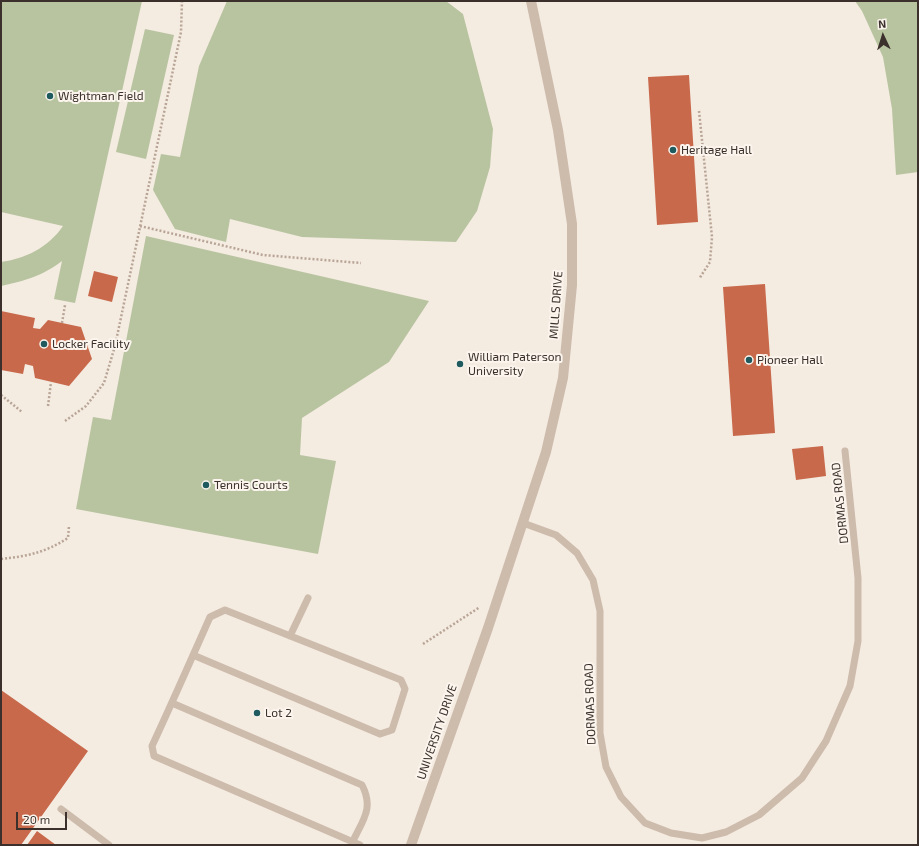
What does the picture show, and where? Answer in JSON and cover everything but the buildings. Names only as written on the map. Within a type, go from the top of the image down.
[{"type":"street","name":"MILLS DRIVE","points":[[488,628],[546,452],[563,378],[572,285],[572,224],[558,130],[531,1]]},
{"type":"street","name":"UNIVERSITY DRIVE","points":[[411,845],[488,628]]},
{"type":"lane","name":"DORMAS ROAD","points":[[523,523],[556,535],[577,553],[593,580],[600,611],[600,733],[606,767],[621,797],[645,823],[671,833],[702,838],[726,832],[760,815],[802,778],[826,741],[850,686],[858,641],[858,578],[845,451]]},
{"type":"lane","points":[[290,636],[308,598]]},
{"type":"lane","points":[[172,703],[362,785],[367,794],[368,808],[356,843],[154,756],[152,746],[210,617],[225,610],[401,680],[405,689],[392,730],[380,734],[193,655]]},
{"type":"lane","points":[[61,809],[110,845]]},
{"type":"path","points":[[65,420],[86,406],[104,383],[115,346],[181,32],[182,1]]},
{"type":"path","points":[[699,111],[712,237],[710,262],[699,279]]},
{"type":"path","points":[[140,226],[263,255],[361,263]]},
{"type":"path","points":[[62,323],[65,305]]},
{"type":"path","points":[[48,406],[51,382]]},
{"type":"path","points":[[1,395],[22,412]]},
{"type":"path","points":[[1,559],[38,553],[58,544],[68,538],[69,526]]},
{"type":"path","points":[[424,644],[499,594]]},
{"type":"green space","name":"Wightman Field","points":[[1,1],[142,1],[75,303],[54,299],[62,261],[47,271],[33,277],[1,286],[1,262],[19,258],[36,251],[51,240],[63,226],[1,212]]},
{"type":"green space","points":[[227,1],[446,1],[463,14],[493,129],[490,167],[477,211],[456,242],[302,237],[230,219],[226,242],[175,229],[153,190],[161,154],[180,157],[199,66]]},
{"type":"green space","points":[[855,1],[918,1],[918,172],[896,175],[892,109],[883,57],[862,11]]},
{"type":"green space","points":[[145,29],[174,35],[146,159],[116,152]]},
{"type":"green space","points":[[146,236],[429,301],[389,362],[302,418],[300,455],[336,461],[318,554],[76,509],[93,417],[111,420]]},
{"type":"place","name":"Wightman Field","points":[[50,96]]},
{"type":"place","name":"Heritage Hall","points":[[673,150]]},
{"type":"place","name":"Locker Facility","points":[[44,344]]},
{"type":"place","name":"Pioneer Hall","points":[[749,360]]},
{"type":"place","name":"William Paterson University","points":[[460,364]]},
{"type":"place","name":"Tennis Courts","points":[[206,485]]},
{"type":"place","name":"Lot 2","points":[[257,713]]}]
